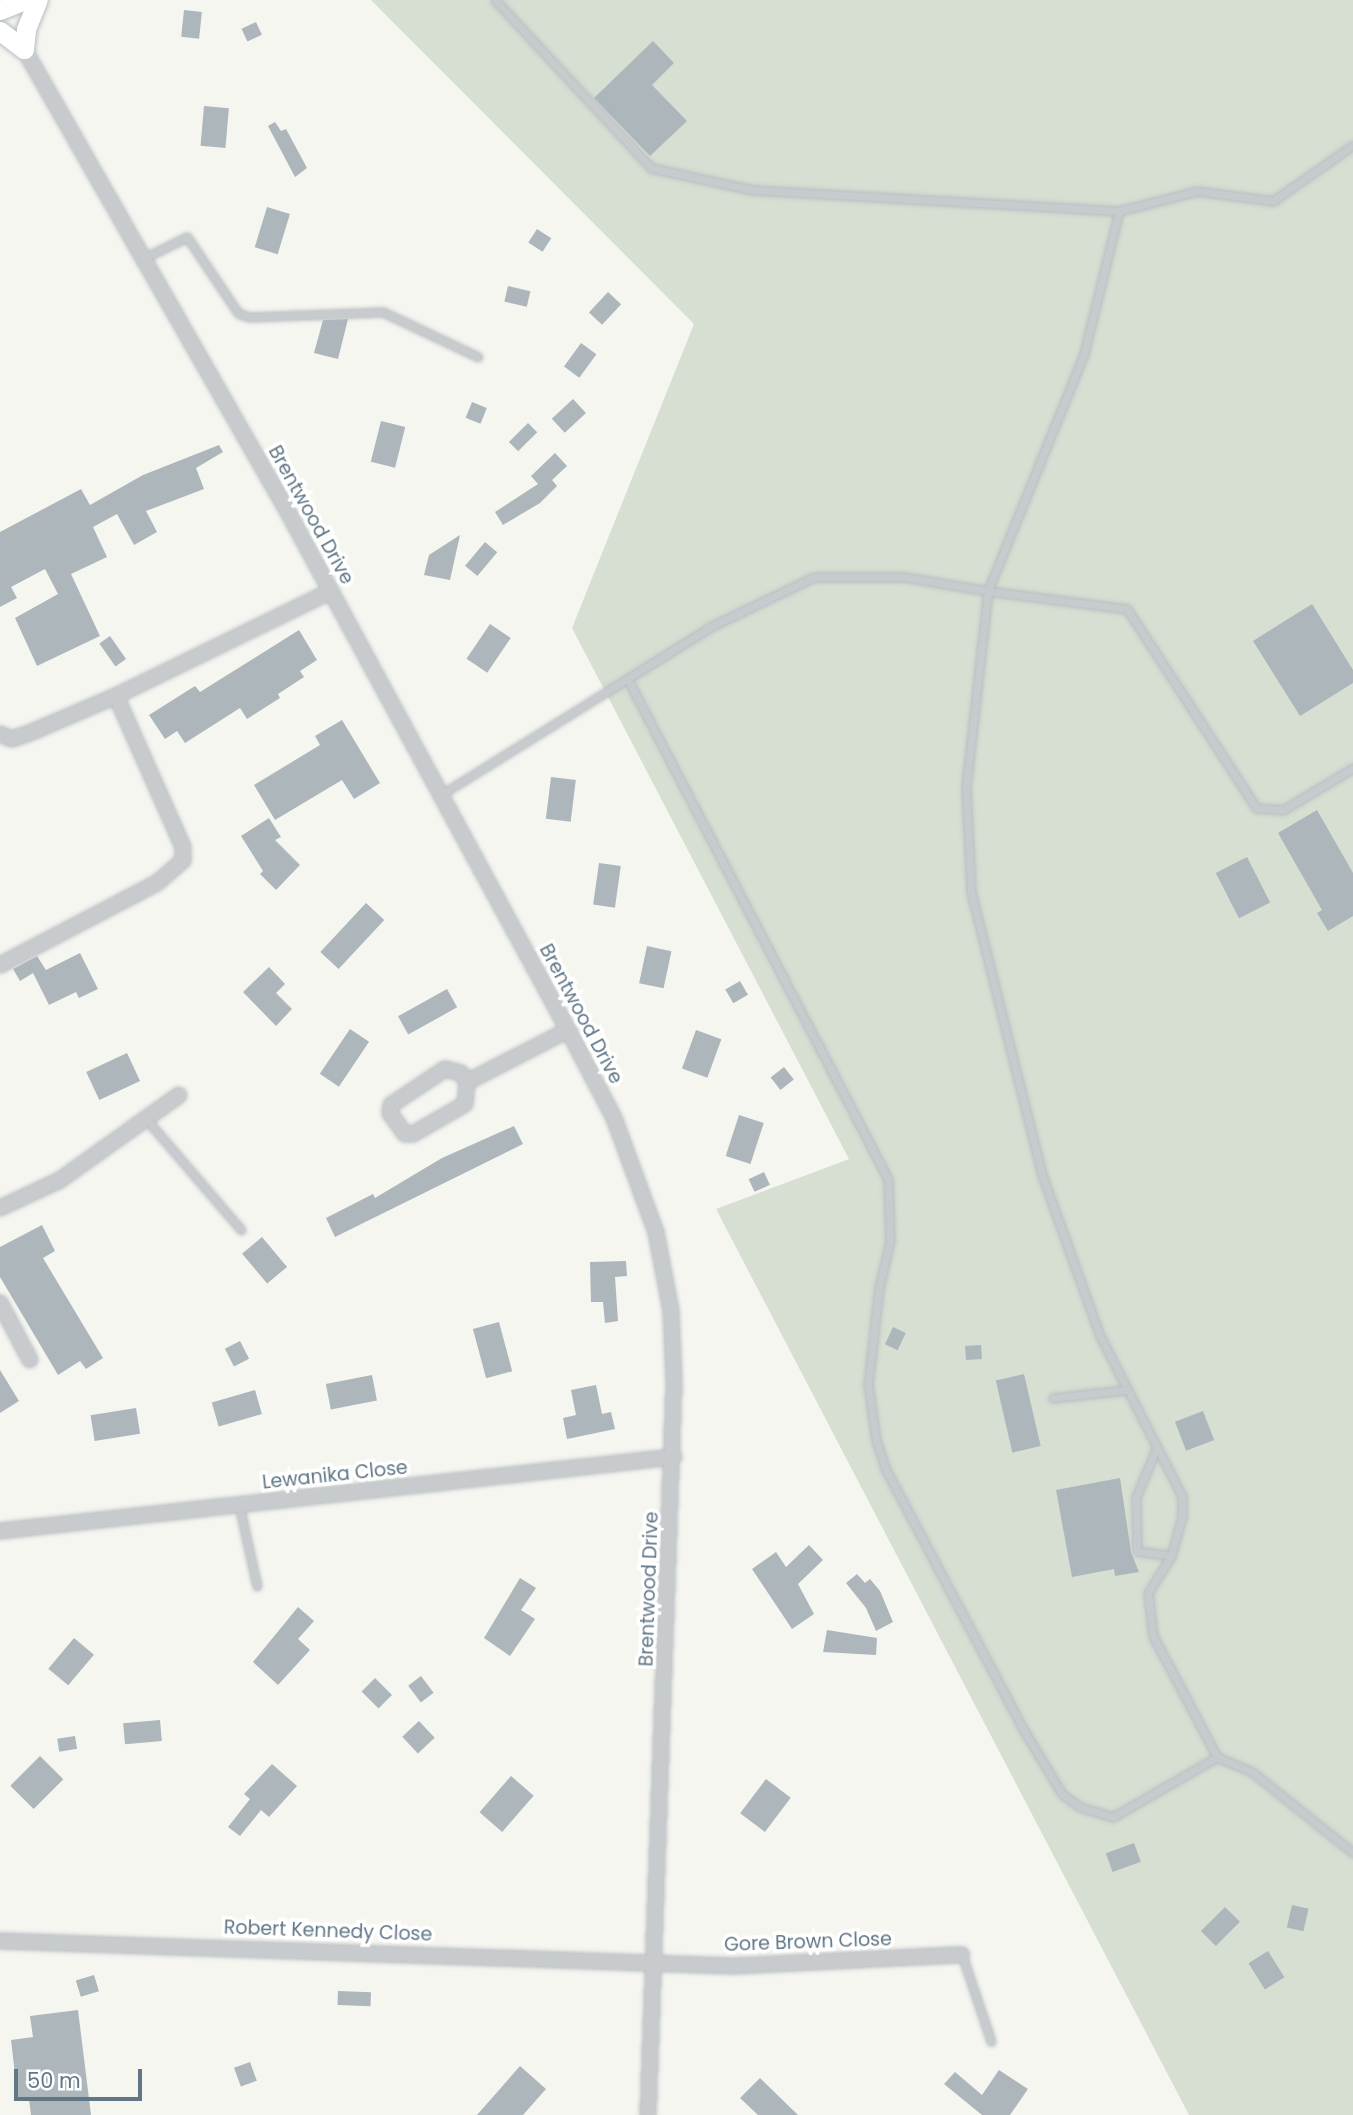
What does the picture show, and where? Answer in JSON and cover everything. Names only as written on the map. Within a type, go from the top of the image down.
[{"type":"main road","points":[[0,10],[25,0]]},
{"type":"main road","points":[[24,49],[26,29],[38,0]]},
{"type":"main road","points":[[0,31],[24,49]]},
{"type":"street","name":"Brentwood Drive","points":[[24,49],[331,591],[442,794],[614,1118],[656,1232],[671,1311],[674,1457],[648,2115]]},
{"type":"street","points":[[0,734],[12,739],[22,736],[116,696],[331,591]]},
{"type":"street","points":[[0,965],[157,883],[183,860],[183,847],[116,696]]},
{"type":"street","points":[[467,1082],[568,1030]]},
{"type":"street","points":[[445,1069],[461,1073],[467,1082],[468,1096],[458,1111],[413,1134],[398,1129],[390,1113],[396,1097],[445,1069]]},
{"type":"street","points":[[0,1208],[60,1180],[179,1095]]},
{"type":"street","points":[[0,1303],[30,1360]]},
{"type":"street","name":"Lewanika Close","points":[[0,1531],[674,1457]]},
{"type":"street","name":"Robert Kennedy Close","points":[[0,1941],[655,1964]]},
{"type":"street","name":"Gore Brown Close","points":[[655,1964],[733,1966],[962,1955]]},
{"type":"lane","points":[[495,0],[651,168],[753,190],[1119,211],[1197,191],[1273,201],[1353,145]]},
{"type":"lane","points":[[1119,211],[1084,354],[988,591],[966,788],[971,892],[1042,1175],[1100,1336],[1125,1390],[1182,1496],[1182,1517],[1171,1556],[1148,1593],[1153,1636],[1217,1757],[1252,1772],[1353,1853]]},
{"type":"lane","points":[[142,259],[187,237],[238,313],[249,317],[383,312],[478,357]]},
{"type":"lane","points":[[442,794],[628,680],[710,626],[814,577],[904,577],[1127,609],[1256,808],[1283,810],[1353,768]]},
{"type":"lane","points":[[628,680],[888,1179],[890,1241],[879,1288],[869,1384],[876,1440],[886,1470],[1026,1734],[1062,1794],[1080,1807],[1113,1817],[1217,1757]]},
{"type":"lane","points":[[146,1119],[241,1230]]},
{"type":"lane","points":[[1053,1398],[1125,1390]]},
{"type":"lane","points":[[1157,1447],[1136,1497],[1137,1551],[1171,1556]]},
{"type":"lane","points":[[239,1505],[257,1586]]},
{"type":"lane","points":[[962,1955],[991,2041]]},
{"type":"shaded area","points":[[371,0],[1353,0],[1353,2115],[1189,2115],[716,1209],[849,1159],[572,628],[694,324]]},
{"type":"building","points":[[184,10],[202,12],[199,39],[181,37]]},
{"type":"building","points":[[256,22],[262,35],[247,41],[241,29]]},
{"type":"building","points":[[653,41],[674,63],[652,85],[687,121],[650,156],[594,98]]},
{"type":"building","points":[[204,106],[229,108],[225,148],[201,146]]},
{"type":"building","points":[[275,122],[281,131],[286,129],[307,168],[295,177],[268,126]]},
{"type":"building","points":[[267,207],[290,214],[278,254],[255,247]]},
{"type":"building","points":[[537,229],[551,238],[543,252],[528,242]]},
{"type":"building","points":[[508,286],[530,291],[527,307],[504,302]]},
{"type":"building","points":[[608,292],[621,304],[602,325],[589,312]]},
{"type":"building","points":[[348,319],[338,359],[314,353],[323,320]]},
{"type":"building","points":[[581,343],[596,354],[579,378],[564,366]]},
{"type":"building","points":[[573,399],[586,413],[565,433],[552,419]]},
{"type":"building","points":[[472,402],[487,408],[480,424],[466,418]]},
{"type":"building","points":[[381,421],[405,427],[395,468],[371,462]]},
{"type":"building","points":[[528,423],[537,432],[518,451],[509,442]]},
{"type":"building","points":[[219,445],[223,452],[196,468],[204,489],[146,511],[157,532],[134,545],[117,514],[93,527],[107,557],[71,574],[100,636],[37,666],[15,618],[58,594],[45,569],[11,587],[17,598],[0,607],[0,532],[81,489],[90,505],[143,475]]},
{"type":"building","points":[[555,453],[567,466],[552,480],[557,486],[540,503],[503,525],[495,512],[538,484],[531,476]]},
{"type":"building","points":[[460,535],[450,580],[424,575],[429,555]]},
{"type":"building","points":[[485,542],[497,552],[477,576],[465,566]]},
{"type":"building","points":[[1312,604],[1353,670],[1353,683],[1300,716],[1253,641]]},
{"type":"building","points":[[490,624],[511,638],[487,673],[467,659]]},
{"type":"building","points":[[299,630],[317,660],[300,671],[304,677],[278,694],[280,698],[247,719],[240,708],[185,743],[177,731],[165,739],[149,715],[195,686],[200,692]]},
{"type":"building","points":[[110,636],[126,659],[115,666],[99,643]]},
{"type":"building","points":[[342,720],[380,783],[354,799],[342,780],[275,820],[254,785],[320,745],[315,736]]},
{"type":"building","points":[[551,777],[576,780],[571,822],[546,819]]},
{"type":"building","points":[[1317,810],[1353,873],[1353,916],[1328,931],[1317,913],[1322,910],[1278,833]]},
{"type":"building","points":[[269,818],[281,837],[275,840],[300,865],[276,890],[260,874],[263,871],[241,836]]},
{"type":"building","points":[[1247,857],[1270,902],[1239,918],[1216,873]]},
{"type":"building","points":[[599,863],[621,866],[615,908],[593,905]]},
{"type":"building","points":[[366,903],[384,920],[339,969],[320,952]]},
{"type":"building","points":[[647,946],[671,951],[664,988],[639,983]]},
{"type":"building","points":[[80,953],[98,989],[79,998],[76,992],[49,1005],[33,973],[20,981],[13,969],[37,956],[46,970]]},
{"type":"building","points":[[269,967],[285,984],[276,993],[292,1009],[276,1026],[243,992]]},
{"type":"building","points":[[740,981],[748,995],[733,1003],[725,990]]},
{"type":"building","points":[[447,989],[457,1007],[408,1035],[398,1016]]},
{"type":"building","points":[[350,1029],[369,1042],[339,1087],[320,1074]]},
{"type":"building","points":[[696,1030],[721,1039],[707,1078],[682,1069]]},
{"type":"building","points":[[127,1053],[140,1081],[99,1100],[86,1072]]},
{"type":"building","points":[[784,1067],[794,1080],[780,1090],[771,1077]]},
{"type":"building","points":[[739,1115],[764,1123],[750,1164],[726,1156]]},
{"type":"building","points":[[514,1126],[523,1144],[335,1237],[326,1218],[373,1194],[375,1198],[442,1158]]},
{"type":"building","points":[[764,1172],[770,1185],[755,1192],[749,1179]]},
{"type":"building","points":[[42,1225],[55,1251],[43,1258],[103,1358],[86,1369],[80,1361],[58,1375],[0,1277],[0,1247]]},
{"type":"building","points":[[262,1237],[287,1267],[267,1284],[242,1254]]},
{"type":"building","points":[[626,1261],[627,1276],[615,1277],[618,1321],[605,1323],[603,1302],[591,1302],[590,1262]]},
{"type":"building","points":[[499,1322],[512,1371],[486,1378],[473,1329]]},
{"type":"building","points":[[893,1327],[906,1333],[898,1350],[885,1344]]},
{"type":"building","points":[[240,1341],[249,1359],[234,1367],[225,1349]]},
{"type":"building","points":[[981,1345],[982,1359],[966,1360],[965,1346]]},
{"type":"building","points":[[0,1370],[19,1401],[0,1413]]},
{"type":"building","points":[[1024,1374],[1041,1446],[1012,1453],[996,1381]]},
{"type":"building","points":[[372,1375],[377,1401],[331,1409],[326,1384]]},
{"type":"building","points":[[596,1385],[602,1414],[611,1412],[615,1429],[567,1439],[563,1418],[576,1415],[571,1390]]},
{"type":"building","points":[[255,1390],[262,1414],[219,1426],[212,1402]]},
{"type":"building","points":[[136,1408],[140,1434],[95,1441],[91,1415]]},
{"type":"building","points":[[1203,1411],[1214,1440],[1186,1451],[1175,1422]]},
{"type":"building","points":[[1120,1478],[1131,1552],[1139,1572],[1115,1576],[1114,1569],[1072,1577],[1056,1490]]},
{"type":"building","points":[[809,1545],[823,1560],[798,1584],[814,1614],[792,1629],[752,1569],[776,1552],[786,1567]]},
{"type":"building","points":[[857,1574],[865,1583],[870,1579],[880,1591],[893,1622],[876,1631],[866,1608],[846,1583]]},
{"type":"building","points":[[520,1578],[536,1588],[521,1610],[535,1619],[510,1656],[484,1638]]},
{"type":"building","points":[[298,1607],[314,1621],[298,1639],[310,1650],[278,1685],[253,1662]]},
{"type":"building","points":[[827,1630],[877,1638],[876,1655],[823,1652]]},
{"type":"building","points":[[74,1638],[94,1655],[68,1685],[48,1669]]},
{"type":"building","points":[[421,1676],[434,1693],[421,1702],[408,1686]]},
{"type":"building","points":[[375,1678],[392,1695],[379,1708],[362,1691]]},
{"type":"building","points":[[160,1720],[162,1741],[125,1744],[123,1723]]},
{"type":"building","points":[[419,1721],[435,1738],[418,1754],[402,1737]]},
{"type":"building","points":[[75,1736],[77,1749],[59,1752],[57,1739]]},
{"type":"building","points":[[40,1756],[63,1779],[34,1809],[10,1786]]},
{"type":"building","points":[[272,1764],[297,1786],[269,1817],[261,1810],[240,1836],[228,1827],[250,1799],[244,1794]]},
{"type":"building","points":[[511,1776],[534,1796],[502,1832],[480,1812]]},
{"type":"building","points":[[766,1779],[791,1798],[765,1832],[740,1813]]},
{"type":"building","points":[[1134,1843],[1141,1862],[1113,1872],[1106,1853]]},
{"type":"building","points":[[1292,1905],[1309,1909],[1303,1931],[1287,1927]]},
{"type":"building","points":[[1225,1907],[1240,1922],[1216,1946],[1201,1931]]},
{"type":"building","points":[[1268,1951],[1284,1977],[1265,1989],[1248,1963]]},
{"type":"building","points":[[94,1975],[99,1991],[81,1997],[76,1981]]},
{"type":"building","points":[[338,1991],[371,1992],[370,2006],[338,2005]]},
{"type":"building","points":[[78,2010],[91,2115],[31,2115],[29,2099],[18,2100],[11,2040],[33,2037],[30,2016]]},
{"type":"building","points":[[250,2062],[257,2081],[241,2087],[234,2068]]},
{"type":"building","points":[[520,2066],[546,2089],[523,2115],[477,2115]]},
{"type":"building","points":[[999,2070],[1028,2089],[1010,2115],[982,2115],[944,2084],[955,2072],[982,2095]]},
{"type":"building","points":[[760,2078],[798,2115],[758,2115],[740,2098]]}]
